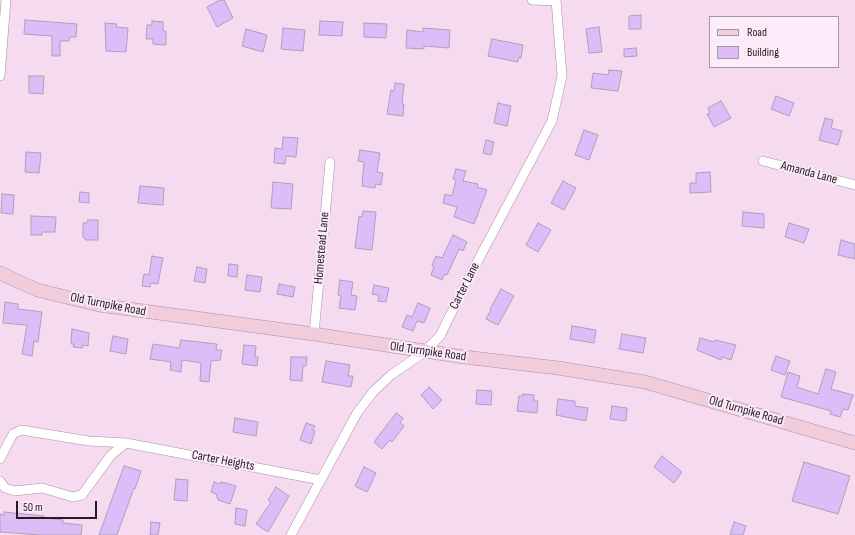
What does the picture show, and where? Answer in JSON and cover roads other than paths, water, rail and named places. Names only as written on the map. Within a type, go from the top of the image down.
[{"type":"main road","name":"Old Turnpike Road","points":[[0,273],[37,290],[99,305],[314,334],[425,352],[558,368],[645,382],[855,443]]},
{"type":"street","points":[[0,76],[6,0]]},
{"type":"street","points":[[532,0],[556,1]]},
{"type":"street","name":"Carter Lane","points":[[291,535],[357,413],[373,392],[391,375],[425,352],[440,336],[465,285],[552,121],[562,76],[556,1]]},
{"type":"street","name":"Amanda Lane","points":[[763,161],[855,185]]},
{"type":"street","name":"Homestead Lane","points":[[314,334],[330,162]]},
{"type":"street","name":"Carter Heights","points":[[0,459],[13,434],[21,430],[89,441],[126,443],[321,480]]},
{"type":"street","points":[[0,481],[5,488],[15,491],[42,488],[73,497],[82,495],[111,455],[126,443]]}]
